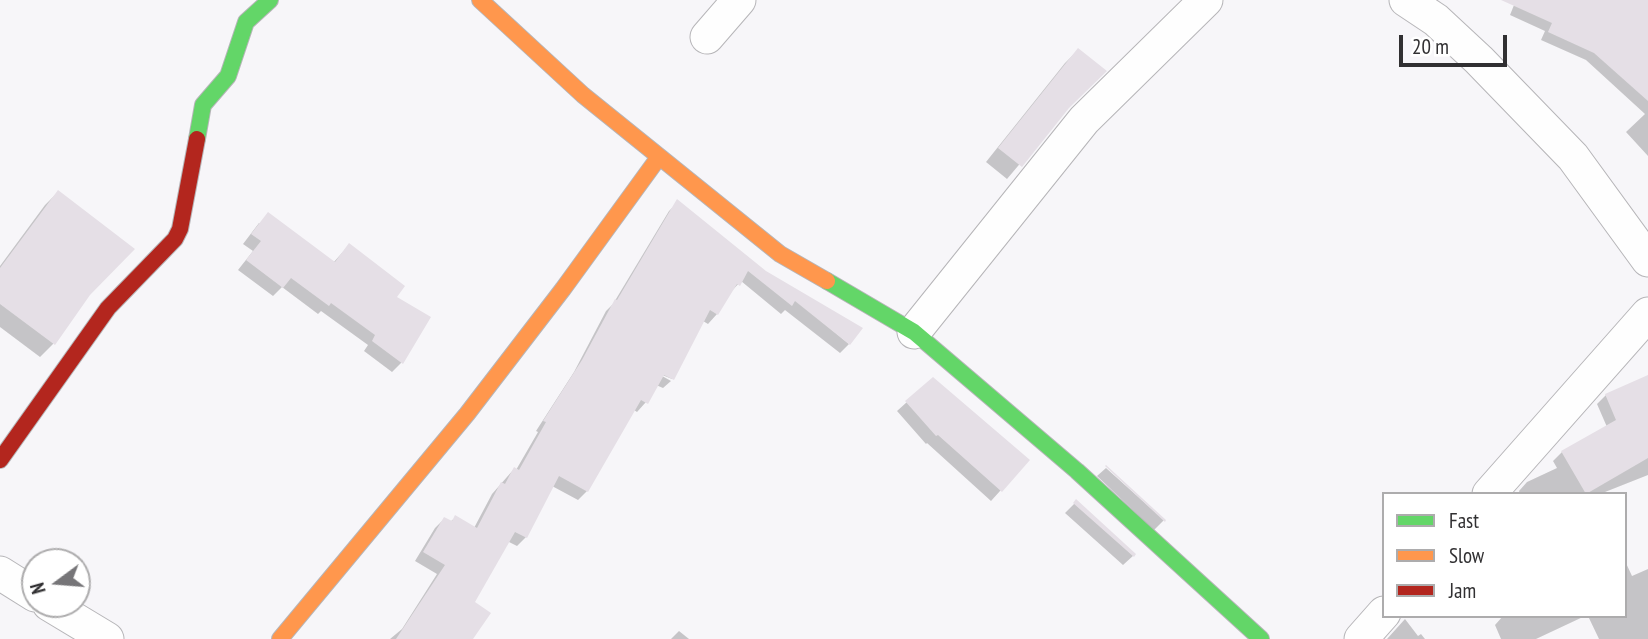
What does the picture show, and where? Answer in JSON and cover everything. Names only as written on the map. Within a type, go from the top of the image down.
[{"type":"street","points":[[0,460],[108,308],[175,239],[180,229],[203,105],[228,76],[246,22],[270,0]]},
{"type":"street","points":[[481,0],[583,95],[780,254],[914,332],[1077,471],[1261,639]]},
{"type":"street","points":[[707,37],[739,0]]},
{"type":"street","points":[[914,332],[1084,120],[1206,0]]},
{"type":"street","points":[[1406,0],[1440,10],[1479,60],[1573,157],[1648,260]]},
{"type":"street","points":[[281,639],[467,414],[659,157]]},
{"type":"street","points":[[1491,492],[1648,314]]},
{"type":"street","points":[[0,573],[21,586]]},
{"type":"street","points":[[1361,639],[1382,616]]},
{"type":"street","points":[[72,618],[107,639]]},
{"type":"building","points":[[1501,0],[1648,0],[1648,101],[1594,53],[1548,32],[1552,23]]},
{"type":"building","points":[[1078,48],[1107,71],[1069,108],[1022,167],[998,148]]},
{"type":"building","points":[[58,190],[135,249],[90,295],[55,345],[0,304],[0,268]]},
{"type":"building","points":[[677,199],[766,271],[863,328],[850,345],[795,301],[792,306],[748,271],[718,315],[710,310],[674,380],[664,375],[648,404],[641,400],[588,492],[559,476],[527,538],[515,532],[475,602],[491,613],[473,639],[396,639],[445,565],[423,552],[444,517],[452,521],[455,515],[477,528],[501,482],[505,484],[514,467],[519,470],[546,422],[543,421]]},
{"type":"building","points":[[268,212],[335,262],[349,243],[405,286],[397,297],[431,317],[403,364],[372,341],[375,335],[331,303],[329,306],[291,278],[283,288],[246,260],[261,241],[251,234]]},
{"type":"building","points":[[1648,375],[1648,458],[1589,492],[1585,492],[1561,451],[1616,420],[1605,394]]},
{"type":"building","points":[[933,377],[1030,460],[1002,492],[936,436],[905,401]]},
{"type":"building","points":[[1105,466],[1166,520],[1165,522]]},
{"type":"building","points":[[1076,499],[1136,554],[1134,557],[1073,503]]},
{"type":"traffic: fast","points":[[197,139],[203,105],[228,76],[246,22],[270,0]]},
{"type":"traffic: fast","points":[[827,281],[914,332],[1077,471],[1261,639]]},
{"type":"traffic: slow","points":[[480,0],[583,95],[780,254],[827,281]]},
{"type":"traffic: slow","points":[[280,639],[467,414],[659,157]]},
{"type":"traffic: jam","points":[[0,460],[108,308],[175,239],[180,229],[197,139]]}]
